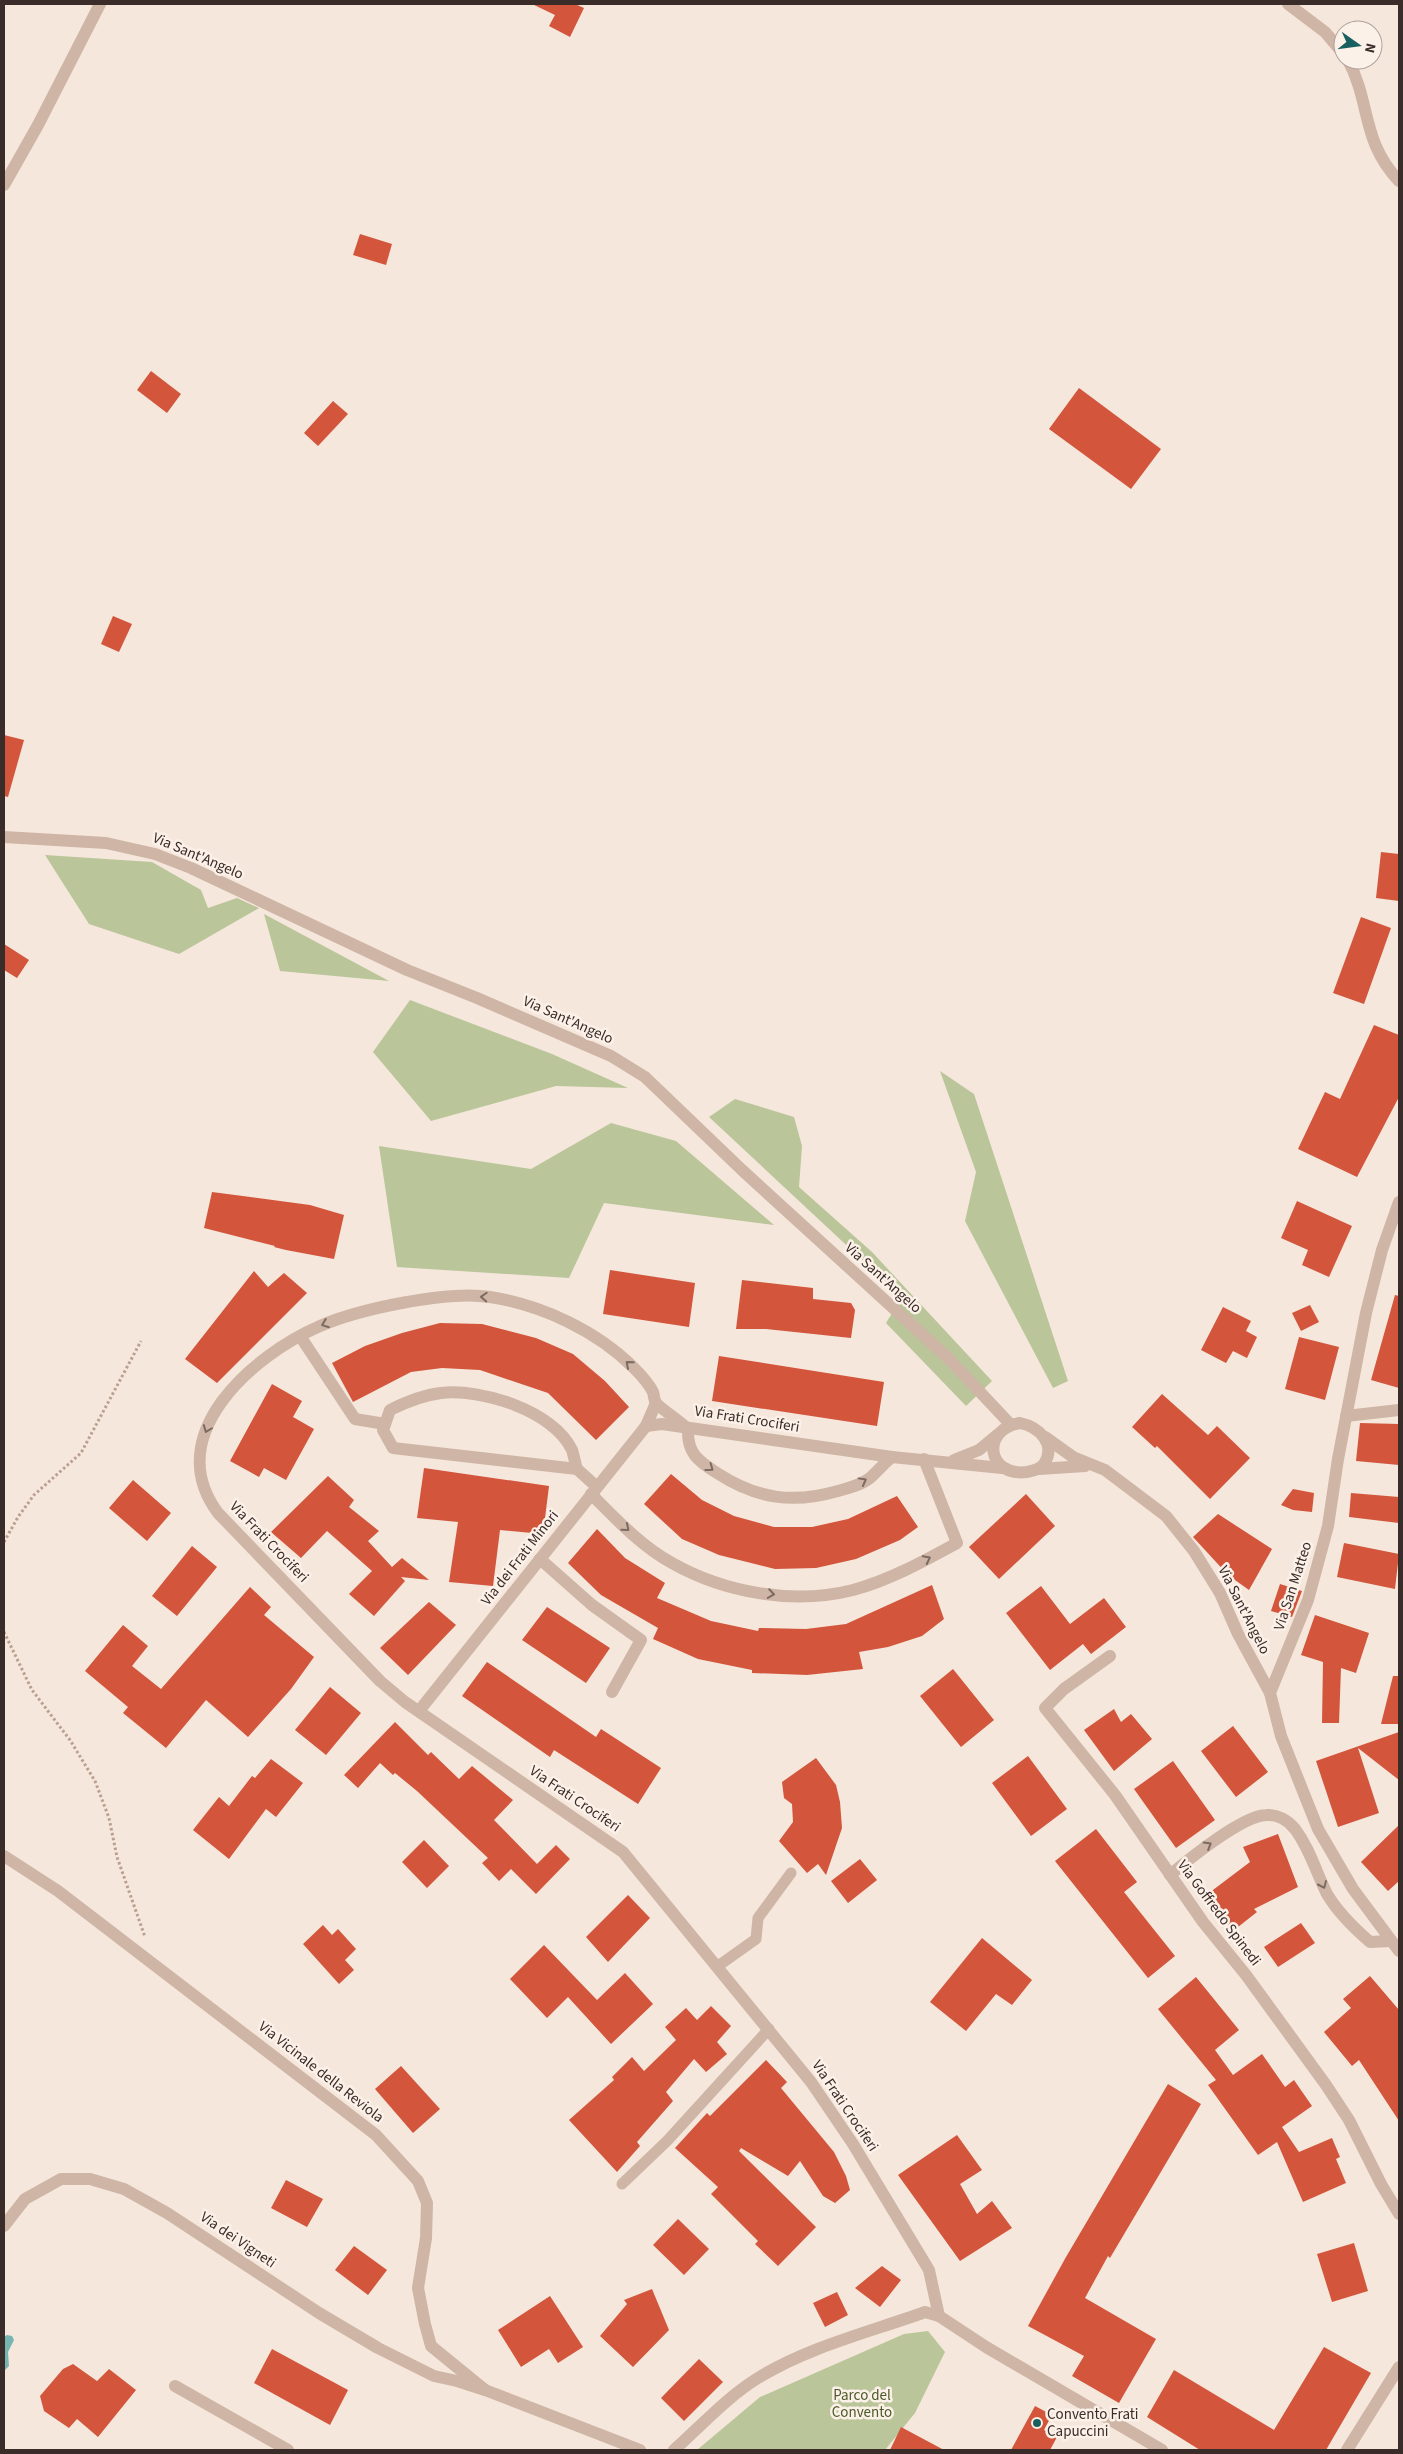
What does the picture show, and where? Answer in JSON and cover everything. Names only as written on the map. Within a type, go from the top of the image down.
[{"type":"street","points":[[4,185],[38,125],[100,4]]},
{"type":"street","points":[[1288,4],[1325,32],[1333,41]]},
{"type":"street","points":[[1352,70],[1360,91],[1366,121],[1373,142],[1386,165],[1399,181]]},
{"type":"street","name":"Via Sant'Angelo","points":[[4,837],[106,843],[161,856],[407,970],[611,1056],[645,1077],[749,1177],[948,1358],[1011,1424],[1029,1425],[1073,1457],[1105,1470],[1166,1516],[1194,1551],[1220,1592],[1238,1634],[1270,1693]]},
{"type":"street","name":"Via San Matteo","points":[[1270,1693],[1299,1622],[1328,1526],[1346,1416],[1366,1313],[1382,1250],[1399,1202]]},
{"type":"street","name":"Via Frati Crociferi","points":[[939,2316],[929,2270],[853,2144],[811,2082],[623,1852],[419,1711],[380,1681],[218,1512],[207,1498],[202,1486],[198,1463],[205,1432],[219,1404],[250,1371],[300,1336],[329,1322],[435,1296],[490,1296],[550,1313],[598,1339],[633,1368],[652,1390],[656,1403],[688,1429],[892,1457],[1002,1468]]},
{"type":"street","points":[[300,1336],[354,1419],[385,1424]]},
{"type":"street","points":[[576,1469],[402,1450],[393,1448],[383,1430],[390,1410],[409,1401],[441,1393],[476,1394],[507,1401],[530,1412],[555,1430],[571,1450],[576,1469],[594,1491],[643,1542],[671,1562],[695,1575],[751,1591],[778,1595],[813,1596],[852,1590],[882,1580],[957,1543],[924,1459]]},
{"type":"street","name":"Via dei Frati Minori","points":[[419,1711],[646,1426],[656,1403]]},
{"type":"street","points":[[1346,1416],[1399,1410]]},
{"type":"street","points":[[646,1426],[662,1424],[688,1429],[687,1444],[694,1455],[738,1487],[798,1500],[851,1488],[869,1478],[892,1457]]},
{"type":"street","points":[[948,1462],[970,1455],[1011,1424]]},
{"type":"street","points":[[997,1436],[993,1450],[994,1457],[1002,1468],[1022,1473],[1039,1468],[1075,1465],[1105,1470]]},
{"type":"street","points":[[1039,1468],[1044,1464],[1048,1453],[1046,1437]]},
{"type":"street","points":[[540,1559],[592,1605],[641,1640],[612,1692]]},
{"type":"street","name":"Via Goffredo Spinedi","points":[[1110,1656],[1064,1689],[1045,1708],[1115,1795],[1203,1922],[1246,1975],[1326,2085],[1349,2120],[1380,2184],[1399,2214]]},
{"type":"street","points":[[1270,1693],[1281,1736],[1318,1829],[1348,1880],[1395,1946]]},
{"type":"street","points":[[1170,1875],[1199,1850],[1253,1818],[1265,1814],[1275,1815],[1287,1820],[1295,1828],[1307,1848],[1328,1895],[1358,1932],[1370,1942],[1395,1946]]},
{"type":"street","name":"Via Vicinale della Reviola","points":[[4,1856],[58,1890],[376,2135],[418,2181],[427,2203],[426,2238],[418,2288],[431,2346],[485,2390]]},
{"type":"street","name":"Via dei Vigneti","points":[[4,2226],[25,2199],[61,2179],[90,2180],[124,2190],[167,2213],[319,2313],[378,2348],[434,2376],[457,2381]]},
{"type":"street","points":[[674,2450],[745,2387],[770,2371],[818,2350],[925,2312],[939,2316],[986,2347],[1162,2450]]},
{"type":"street","points":[[1347,2450],[1399,2367]]},
{"type":"street","name":"Via Vicinale della Reviola","points":[[457,2381],[640,2450]]},
{"type":"street","points":[[175,2386],[288,2450]]},
{"type":"lane","points":[[718,1966],[756,1939],[758,1918],[792,1873]]},
{"type":"lane","points":[[622,2184],[667,2141],[769,2029]]},
{"type":"path","points":[[4,1542],[18,1517],[34,1495],[81,1453],[141,1341]]},
{"type":"path","points":[[4,1632],[32,1690],[70,1740],[95,1781],[109,1818],[117,1857],[153,1962]]},
{"type":"green space","points":[[45,855],[152,862],[201,890],[208,908],[237,898],[259,908],[179,954],[89,924]]},
{"type":"green space","points":[[264,914],[389,981],[280,971]]},
{"type":"green space","points":[[410,1000],[552,1054],[628,1088],[556,1086],[431,1121],[373,1052]]},
{"type":"green space","points":[[940,1071],[974,1094],[1068,1381],[1053,1388],[965,1221],[976,1172]]},
{"type":"green space","points":[[735,1099],[794,1117],[802,1146],[799,1187],[872,1252],[992,1381],[966,1406],[886,1323],[902,1297],[709,1117]]},
{"type":"green space","points":[[611,1123],[676,1141],[774,1225],[604,1203],[569,1278],[397,1267],[379,1146],[531,1169]]},
{"type":"green space","name":"Parco del Convento","points":[[928,2331],[945,2352],[915,2413],[885,2450],[697,2450],[760,2397],[904,2334]]},
{"type":"water","points":[[7,2335],[12,2336],[14,2340],[8,2352],[9,2366],[4,2371],[4,2337]]},
{"type":"building","points":[[532,4],[575,4],[584,8],[570,37],[549,26],[555,15]]},
{"type":"building","points":[[360,234],[392,244],[386,265],[353,255]]},
{"type":"building","points":[[151,371],[181,394],[167,413],[137,390]]},
{"type":"building","points":[[1079,388],[1161,449],[1131,489],[1049,429]]},
{"type":"building","points":[[333,401],[348,414],[318,446],[304,433]]},
{"type":"building","points":[[113,616],[132,624],[119,652],[101,644]]},
{"type":"building","points":[[4,735],[24,740],[8,797],[4,796]]},
{"type":"building","points":[[1381,852],[1399,854],[1399,901],[1376,898]]},
{"type":"building","points":[[1361,917],[1391,928],[1364,1004],[1333,993]]},
{"type":"building","points":[[4,944],[29,960],[17,978],[4,970]]},
{"type":"building","points":[[1374,1025],[1399,1035],[1399,1097],[1357,1177],[1298,1149],[1325,1092],[1340,1099]]},
{"type":"building","points":[[212,1192],[310,1205],[344,1215],[334,1259],[286,1250],[204,1228]]},
{"type":"building","points":[[1297,1201],[1352,1226],[1329,1277],[1302,1265],[1308,1250],[1281,1238]]},
{"type":"building","points":[[610,1270],[695,1283],[689,1327],[603,1314]]},
{"type":"building","points":[[254,1271],[268,1287],[284,1273],[307,1293],[217,1383],[185,1359]]},
{"type":"building","points":[[742,1280],[813,1288],[813,1299],[851,1303],[855,1310],[851,1338],[766,1329],[736,1329]]},
{"type":"building","points":[[1395,1295],[1399,1296],[1399,1388],[1371,1380]]},
{"type":"building","points":[[1310,1305],[1319,1322],[1301,1331],[1292,1313]]},
{"type":"building","points":[[1223,1307],[1251,1321],[1246,1331],[1257,1337],[1247,1358],[1233,1351],[1226,1363],[1201,1350]]},
{"type":"building","points":[[440,1323],[482,1324],[536,1338],[573,1354],[605,1381],[629,1407],[596,1440],[548,1393],[480,1370],[442,1368],[411,1372],[353,1402],[332,1363],[365,1346],[402,1333]]},
{"type":"building","points":[[1299,1337],[1339,1347],[1325,1400],[1285,1389]]},
{"type":"building","points":[[719,1356],[884,1382],[877,1426],[712,1401]]},
{"type":"building","points":[[272,1384],[302,1401],[293,1417],[314,1429],[286,1480],[264,1468],[259,1477],[230,1461]]},
{"type":"building","points":[[1162,1394],[1208,1435],[1217,1426],[1250,1458],[1210,1499],[1157,1446],[1155,1448],[1132,1427]]},
{"type":"building","points":[[1360,1423],[1399,1424],[1399,1465],[1356,1461]]},
{"type":"building","points":[[424,1468],[549,1486],[543,1534],[500,1530],[493,1586],[449,1582],[458,1522],[417,1518]]},
{"type":"building","points":[[671,1474],[702,1500],[734,1516],[774,1527],[812,1527],[848,1519],[897,1496],[918,1527],[900,1540],[856,1559],[816,1568],[775,1569],[719,1555],[682,1539],[644,1504]]},
{"type":"building","points":[[328,1476],[354,1500],[349,1507],[379,1531],[368,1541],[392,1567],[402,1558],[429,1580],[401,1577],[405,1581],[374,1616],[349,1594],[372,1571],[327,1531],[301,1558],[271,1532]]},
{"type":"building","points":[[133,1480],[171,1513],[147,1541],[109,1508]]},
{"type":"building","points":[[1293,1489],[1314,1493],[1312,1512],[1293,1510],[1281,1505]]},
{"type":"building","points":[[1351,1493],[1399,1497],[1399,1523],[1349,1517]]},
{"type":"building","points":[[1026,1494],[1055,1526],[999,1579],[969,1547]]},
{"type":"building","points":[[1218,1514],[1272,1549],[1249,1590],[1228,1575],[1193,1537]]},
{"type":"building","points":[[597,1529],[625,1558],[665,1583],[657,1598],[711,1621],[758,1631],[759,1628],[806,1629],[846,1624],[932,1585],[944,1619],[922,1636],[888,1647],[859,1652],[863,1669],[807,1675],[752,1673],[752,1670],[698,1659],[653,1639],[658,1628],[601,1595],[568,1563]]},
{"type":"building","points":[[1344,1543],[1399,1554],[1395,1589],[1337,1577]]},
{"type":"building","points":[[192,1546],[217,1567],[177,1616],[152,1596]]},
{"type":"building","points":[[1280,1584],[1302,1591],[1292,1617],[1271,1611]]},
{"type":"building","points":[[1041,1586],[1070,1624],[1104,1598],[1126,1627],[1091,1654],[1083,1644],[1050,1670],[1006,1613]]},
{"type":"building","points":[[250,1587],[271,1607],[264,1615],[314,1657],[291,1689],[248,1737],[206,1700],[166,1748],[123,1713],[128,1707],[85,1671],[123,1625],[148,1646],[132,1666],[161,1689]]},
{"type":"building","points":[[429,1602],[456,1625],[408,1675],[380,1648]]},
{"type":"building","points":[[547,1607],[610,1648],[586,1683],[522,1640]]},
{"type":"building","points":[[1315,1615],[1369,1633],[1356,1673],[1341,1668],[1339,1723],[1322,1723],[1323,1662],[1301,1655]]},
{"type":"building","points":[[487,1662],[596,1737],[601,1729],[661,1768],[638,1804],[554,1750],[550,1757],[462,1696]]},
{"type":"building","points":[[953,1669],[994,1720],[961,1747],[920,1696]]},
{"type":"building","points":[[1393,1676],[1399,1676],[1399,1724],[1381,1724]]},
{"type":"building","points":[[330,1687],[361,1713],[326,1755],[295,1730]]},
{"type":"building","points":[[1114,1709],[1121,1722],[1131,1714],[1152,1739],[1114,1771],[1084,1730]]},
{"type":"building","points":[[395,1722],[428,1755],[431,1752],[459,1779],[472,1766],[513,1800],[494,1820],[537,1864],[556,1845],[570,1859],[536,1894],[511,1869],[499,1881],[482,1863],[488,1858],[417,1791],[395,1773],[393,1775],[380,1763],[358,1788],[344,1775]]},
{"type":"building","points":[[1233,1726],[1268,1772],[1236,1797],[1201,1751]]},
{"type":"building","points":[[1399,1732],[1399,1780],[1358,1748],[1379,1813],[1338,1827],[1316,1761]]},
{"type":"building","points":[[1028,1756],[1067,1809],[1031,1836],[992,1783]]},
{"type":"building","points":[[816,1758],[836,1785],[840,1802],[842,1828],[826,1875],[818,1864],[807,1873],[779,1841],[793,1822],[792,1804],[784,1798],[782,1782]]},
{"type":"building","points":[[271,1759],[303,1783],[276,1817],[266,1809],[229,1859],[193,1830],[219,1797],[229,1806],[252,1776],[255,1778]]},
{"type":"building","points":[[1173,1761],[1215,1820],[1176,1848],[1134,1789]]},
{"type":"building","points":[[1399,1825],[1399,1881],[1388,1891],[1361,1862]]},
{"type":"building","points":[[1096,1829],[1137,1882],[1124,1892],[1175,1956],[1148,1978],[1055,1861]]},
{"type":"building","points":[[1278,1834],[1298,1887],[1254,1909],[1257,1912],[1233,1931],[1205,1896],[1250,1862],[1243,1847]]},
{"type":"building","points":[[424,1840],[449,1866],[427,1888],[402,1862]]},
{"type":"building","points":[[860,1859],[877,1880],[848,1903],[831,1881]]},
{"type":"building","points":[[628,1895],[650,1918],[608,1962],[586,1937]]},
{"type":"building","points":[[1301,1923],[1315,1943],[1278,1967],[1264,1947]]},
{"type":"building","points":[[323,1925],[332,1935],[338,1929],[356,1949],[345,1960],[354,1970],[339,1984],[303,1944]]},
{"type":"building","points":[[982,1938],[1032,1980],[1012,2005],[996,1994],[966,2031],[930,2002]]},
{"type":"building","points":[[544,1945],[597,2000],[625,1973],[653,2004],[611,2044],[568,1997],[547,2018],[510,1979]]},
{"type":"building","points":[[1370,1976],[1399,2010],[1399,2121],[1359,2060],[1352,2066],[1324,2032],[1351,2008],[1343,1999]]},
{"type":"building","points":[[1196,1977],[1239,2030],[1215,2050],[1233,2075],[1262,2054],[1285,2087],[1294,2080],[1312,2106],[1282,2127],[1299,2152],[1332,2138],[1340,2157],[1336,2159],[1346,2183],[1303,2202],[1277,2142],[1258,2155],[1208,2085],[1216,2080],[1158,2009]]},
{"type":"building","points":[[711,2006],[731,2026],[717,2042],[727,2054],[706,2072],[694,2059],[666,2092],[673,2101],[637,2142],[640,2146],[617,2172],[569,2120],[614,2080],[612,2077],[632,2057],[644,2071],[676,2040],[665,2027],[686,2008],[697,2020]]},
{"type":"building","points":[[766,2060],[787,2082],[781,2088],[834,2152],[846,2176],[850,2190],[835,2203],[823,2196],[800,2161],[788,2176],[741,2148],[739,2151],[816,2227],[778,2266],[755,2244],[758,2241],[711,2194],[718,2187],[675,2148],[707,2113],[710,2116]]},
{"type":"building","points":[[401,2066],[440,2109],[413,2133],[375,2089]]},
{"type":"building","points":[[1168,2084],[1201,2104],[1110,2258],[1108,2256],[1085,2298],[1156,2339],[1119,2403],[1072,2376],[1084,2356],[1028,2326],[1066,2257]]},
{"type":"building","points":[[957,2135],[982,2170],[960,2184],[977,2214],[992,2201],[1012,2228],[960,2261],[898,2175]]},
{"type":"building","points":[[286,2180],[323,2199],[307,2227],[271,2208]]},
{"type":"building","points":[[678,2219],[709,2249],[684,2275],[653,2245]]},
{"type":"building","points":[[1354,2243],[1368,2291],[1332,2302],[1317,2254]]},
{"type":"building","points":[[354,2246],[387,2270],[368,2295],[335,2270]]},
{"type":"building","points":[[882,2266],[901,2280],[880,2307],[855,2288]]},
{"type":"building","points":[[652,2289],[669,2330],[633,2367],[600,2336],[627,2304],[624,2300]]},
{"type":"building","points":[[837,2292],[848,2315],[825,2327],[813,2303]]},
{"type":"building","points":[[550,2296],[583,2347],[558,2363],[549,2349],[521,2367],[498,2330]]},
{"type":"building","points":[[1324,2347],[1371,2373],[1326,2450],[1200,2450],[1147,2417],[1174,2370],[1274,2430]]},
{"type":"building","points":[[272,2349],[348,2390],[330,2425],[254,2383]]},
{"type":"building","points":[[699,2359],[723,2382],[684,2421],[661,2398]]},
{"type":"building","points":[[73,2364],[97,2381],[109,2369],[136,2390],[98,2437],[77,2419],[69,2428],[44,2411],[40,2396],[63,2369]]},
{"type":"building","name":"Convento Frati Capuccini","points":[[1035,2406],[1052,2415],[1044,2430],[1057,2437],[1050,2450],[1011,2450]]},
{"type":"building","points":[[901,2427],[944,2450],[890,2450]]},
{"type":"place","name":"Convento Frati Capuccini","points":[[1037,2423]]}]
